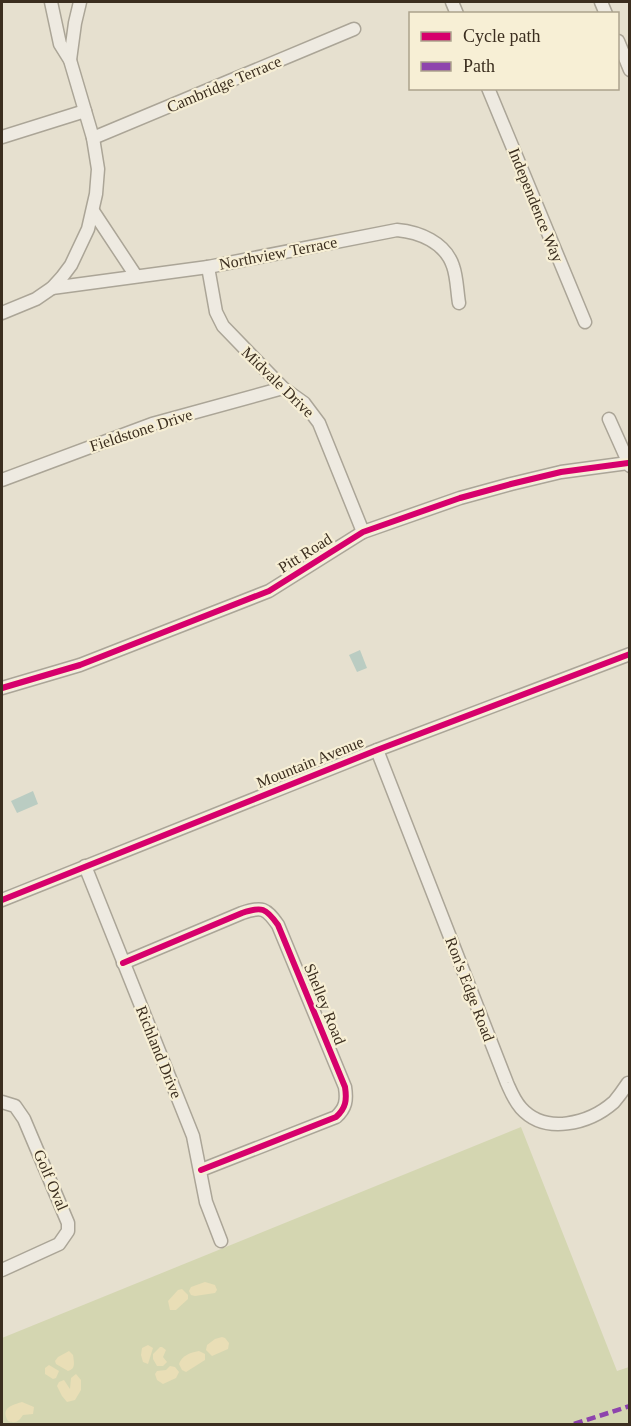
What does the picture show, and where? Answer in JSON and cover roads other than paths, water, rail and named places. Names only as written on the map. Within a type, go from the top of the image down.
[{"type":"street","points":[[45,2],[53,16]]},
{"type":"street","points":[[2,313],[36,299],[52,288],[75,257],[93,211],[98,169],[93,138],[70,60],[60,44],[51,2]]},
{"type":"street","points":[[70,60],[80,2]]},
{"type":"street","name":"Cambridge Terrace","points":[[93,138],[354,29]]},
{"type":"street","points":[[619,43],[630,70]]},
{"type":"street","name":"Independence Way","points":[[489,90],[585,322]]},
{"type":"street","points":[[2,136],[85,111]]},
{"type":"street","points":[[93,211],[136,276]]},
{"type":"street","name":"Northview Terrace","points":[[52,288],[208,267],[397,230],[410,231],[433,241],[446,254],[453,265],[459,303]]},
{"type":"street","name":"Midvale Drive","points":[[208,267],[216,312],[223,326],[283,388],[304,403],[319,423],[363,532]]},
{"type":"street","name":"Fieldstone Drive","points":[[2,480],[152,424],[283,388]]},
{"type":"street","points":[[609,420],[629,465]]},
{"type":"street","name":"Pitt Road","points":[[2,688],[80,665],[269,591],[363,532],[460,498],[512,484],[561,472],[629,465]]},
{"type":"street","name":"Mountain Avenue","points":[[2,900],[377,750],[630,654]]},
{"type":"street","name":"Ron's Edge Road","points":[[377,750],[513,1098],[533,1118],[559,1125],[586,1118],[605,1108],[618,1098],[628,1083]]},
{"type":"street","name":"Richland Drive","points":[[85,866],[193,1136],[206,1202],[221,1241]]},
{"type":"street","name":"Shelley Road","points":[[123,963],[256,908],[264,910],[271,914],[278,925],[345,1087],[346,1101],[343,1110],[336,1117],[201,1170]]},
{"type":"street","name":"Golf Oval","points":[[2,1102],[15,1106],[24,1119],[68,1223],[68,1231],[59,1244],[2,1270]]}]
